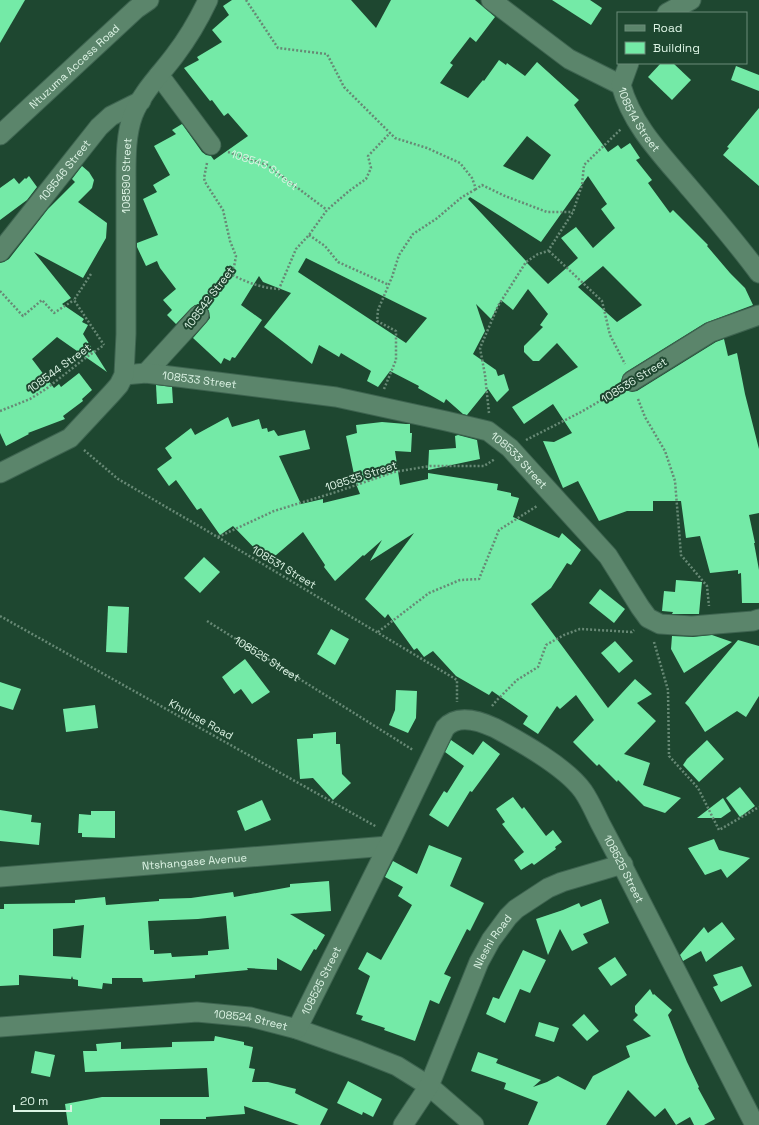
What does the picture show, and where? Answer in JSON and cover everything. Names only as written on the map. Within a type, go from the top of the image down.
[{"type":"street","name":"Ntuzuma Access Road","points":[[0,135],[136,9],[149,0]]},
{"type":"street","name":"108590 Street","points":[[124,375],[126,334],[126,153],[133,116],[141,100],[176,55],[200,17],[208,0]]},
{"type":"street","name":"108514 Street","points":[[491,0],[569,59],[621,85],[625,100],[649,141],[738,245],[759,273]]},
{"type":"street","points":[[669,12],[691,0]]},
{"type":"street","points":[[621,85],[629,64]]},
{"type":"street","points":[[159,75],[212,145]]},
{"type":"street","name":"108546 Street","points":[[0,252],[99,127],[111,116],[141,100]]},
{"type":"street","name":"108542 Street","points":[[146,373],[199,315]]},
{"type":"street","name":"108536 Street","points":[[632,381],[711,332],[759,315]]},
{"type":"street","points":[[0,473],[70,438],[119,385],[124,375],[146,373]]},
{"type":"street","name":"108533 Street","points":[[146,373],[336,398],[488,431],[510,448],[608,556],[648,618]]},
{"type":"street","points":[[648,618],[660,624],[692,626],[753,621],[759,619]]},
{"type":"street","name":"108525 Street","points":[[297,1029],[445,728],[450,722],[463,719],[482,722],[509,736],[552,763],[572,779],[583,791],[623,864],[754,1125]]},
{"type":"street","name":"Ntshangase Avenue","points":[[0,877],[390,841]]},
{"type":"street","name":"Nleshi Road","points":[[403,1125],[429,1086],[479,962],[491,940],[508,917],[516,908],[531,898],[562,882],[623,864]]},
{"type":"street","name":"108524 Street","points":[[0,1027],[197,1012],[250,1017],[297,1029],[397,1066],[429,1086],[474,1125]]},
{"type":"path","points":[[246,0],[278,48],[327,54],[344,87],[394,138],[427,148],[460,163],[472,178],[476,189]]},
{"type":"path","points":[[488,431],[489,406],[480,348],[498,306],[526,262],[538,254],[549,251],[573,212],[582,185],[584,165],[633,116]]},
{"type":"path","points":[[229,274],[266,288],[278,288],[296,249],[327,210],[366,179],[371,168],[368,156],[390,133]]},
{"type":"path","name":"108543 Street","points":[[212,145],[267,165],[327,210]]},
{"type":"path","name":"108542 Street","points":[[199,315],[208,297],[234,267],[236,256],[230,241],[223,210],[214,198],[204,178],[212,145]]},
{"type":"path","points":[[377,407],[396,360],[396,331],[377,321],[378,310],[400,255],[413,234],[436,219],[462,197],[482,185],[505,196],[547,212],[573,212]]},
{"type":"path","points":[[309,234],[325,246],[338,262],[389,285]]},
{"type":"path","points":[[549,251],[602,301],[610,335],[629,371],[644,417],[665,451],[675,481],[681,555],[707,586],[711,624]]},
{"type":"path","points":[[0,291],[23,316],[42,300],[54,313],[74,300],[91,274]]},
{"type":"path","name":"108544 Street","points":[[0,411],[30,399],[46,390],[104,345],[74,300]]},
{"type":"path","name":"108536 Street","points":[[510,448],[580,412],[632,381]]},
{"type":"path","name":"108531 Street","points":[[70,438],[118,479],[457,680],[458,699],[450,722]]},
{"type":"path","name":"108535 Street","points":[[218,537],[274,511],[394,472],[430,466],[484,466],[510,448]]},
{"type":"path","points":[[378,632],[429,593],[460,580],[480,579],[499,530],[553,496]]},
{"type":"path","name":"Khuluse Road","points":[[0,616],[390,841]]},
{"type":"path","points":[[482,722],[497,700],[517,680],[538,667],[546,645],[564,635],[580,629],[632,632],[648,618],[668,690],[670,756],[698,788],[720,830],[759,807]]},
{"type":"path","name":"108525 Street","points":[[207,621],[429,760]]},
{"type":"building","points":[[0,0],[25,0],[0,43]]},
{"type":"building","points":[[232,0],[351,0],[376,28],[391,0],[475,0],[495,17],[476,42],[470,37],[450,63],[453,65],[440,83],[468,98],[483,80],[484,81],[499,60],[506,65],[507,63],[525,76],[537,62],[579,100],[574,105],[608,152],[618,145],[621,149],[630,143],[640,158],[636,160],[652,180],[648,183],[670,213],[673,210],[708,245],[707,246],[730,273],[745,288],[753,305],[705,323],[626,372],[621,381],[622,386],[626,390],[632,392],[637,391],[716,342],[724,339],[728,356],[737,353],[745,394],[759,449],[759,513],[749,515],[759,570],[759,603],[742,603],[741,573],[738,574],[738,570],[710,573],[700,536],[686,538],[681,501],[653,501],[653,511],[627,511],[599,521],[578,481],[563,488],[543,441],[554,442],[572,433],[553,404],[524,424],[512,407],[578,367],[557,343],[539,361],[533,361],[524,352],[524,346],[543,327],[540,325],[548,314],[528,289],[513,310],[501,300],[491,319],[476,304],[485,331],[473,354],[496,370],[498,376],[504,374],[509,390],[497,402],[488,389],[467,415],[463,414],[446,399],[444,403],[418,388],[419,386],[390,371],[378,387],[367,381],[371,371],[341,353],[339,357],[319,345],[312,364],[264,327],[291,293],[263,282],[259,276],[241,305],[262,320],[235,358],[232,357],[230,361],[224,358],[221,364],[193,338],[210,318],[209,311],[206,307],[201,304],[195,305],[176,324],[167,315],[172,310],[163,300],[176,289],[160,268],[157,261],[146,266],[137,247],[137,243],[158,235],[143,199],[157,192],[153,185],[170,175],[154,146],[176,134],[172,130],[182,124],[202,152],[211,156],[214,160],[248,136],[228,113],[224,116],[184,68],[199,60],[197,57],[222,42],[212,30],[229,15],[223,6]],"holes":[[[527,136],[551,155],[533,180],[503,166]],[[588,176],[607,204],[601,209],[615,228],[593,248],[576,227],[561,238],[578,258],[548,284],[527,263],[525,265],[527,262],[468,199],[470,197],[541,242]],[[306,258],[427,318],[406,343],[298,272]],[[603,266],[642,305],[617,322],[578,287]]]},
{"type":"building","points":[[552,0],[590,0],[602,8],[591,25]]},
{"type":"building","points":[[660,64],[674,64],[691,80],[672,100],[648,77]]},
{"type":"building","points":[[736,66],[759,75],[759,91],[731,80]]},
{"type":"building","points":[[759,108],[759,186],[723,155],[729,148],[727,147]]},
{"type":"building","points":[[82,166],[89,172],[94,180],[92,188],[78,202],[107,223],[106,238],[83,278],[34,252],[71,298],[62,304],[84,319],[82,322],[88,325],[83,334],[107,372],[57,337],[32,359],[54,388],[59,384],[61,387],[79,373],[92,390],[82,399],[83,401],[63,416],[65,419],[28,433],[29,434],[6,446],[0,433],[0,263],[9,259],[48,209],[75,182],[72,179]]},
{"type":"building","points":[[29,176],[37,187],[27,200],[0,220],[0,188],[14,178],[19,184]]},
{"type":"building","points":[[156,385],[172,387],[173,403],[157,404]]},
{"type":"building","points":[[228,417],[232,427],[259,419],[262,429],[267,428],[268,432],[274,430],[278,436],[305,430],[310,449],[279,456],[301,504],[323,499],[323,503],[360,494],[356,484],[346,436],[357,433],[356,425],[382,422],[410,424],[410,433],[412,433],[411,452],[395,451],[400,485],[428,479],[428,473],[498,484],[497,490],[511,493],[511,496],[519,498],[513,517],[559,538],[562,533],[581,550],[571,565],[567,563],[551,588],[531,604],[608,708],[635,679],[652,694],[637,703],[656,721],[624,754],[650,763],[643,785],[681,798],[665,813],[644,806],[618,780],[617,782],[599,764],[597,766],[573,742],[594,720],[576,695],[560,709],[557,706],[538,734],[523,724],[528,716],[492,691],[489,695],[456,676],[433,651],[424,657],[417,648],[414,650],[388,614],[385,618],[365,599],[414,533],[370,561],[382,540],[335,581],[324,567],[325,565],[303,532],[268,562],[233,526],[220,535],[201,508],[197,510],[176,480],[169,486],[157,469],[172,458],[165,448],[191,428],[195,435]]},
{"type":"building","points":[[458,435],[477,440],[480,459],[428,470],[429,450],[456,448],[455,436]]},
{"type":"building","points":[[204,557],[220,572],[200,593],[184,578]]},
{"type":"building","points":[[676,580],[702,582],[699,614],[672,614],[673,612],[662,611],[664,591],[675,592]]},
{"type":"building","points":[[600,589],[625,609],[614,623],[589,603]]},
{"type":"building","points":[[108,606],[129,607],[127,653],[106,652]]},
{"type":"building","points":[[331,629],[349,639],[335,665],[317,654]]},
{"type":"building","points":[[712,635],[732,642],[684,673],[671,649],[672,636],[693,637]]},
{"type":"building","points":[[738,640],[759,646],[759,696],[746,717],[737,711],[705,732],[685,703]]},
{"type":"building","points":[[615,641],[633,661],[619,673],[601,653]]},
{"type":"building","points":[[245,659],[270,692],[252,704],[241,689],[234,694],[222,677]]},
{"type":"building","points":[[0,682],[21,689],[13,710],[0,706]]},
{"type":"building","points":[[396,690],[417,691],[416,718],[408,733],[389,725],[395,710]]},
{"type":"building","points":[[95,705],[98,728],[66,732],[63,709]]},
{"type":"building","points":[[336,732],[336,744],[340,744],[342,774],[351,783],[333,800],[313,778],[300,779],[297,739],[313,738],[313,734]]},
{"type":"building","points":[[451,740],[473,755],[483,741],[500,754],[472,792],[470,791],[448,827],[429,815],[444,791],[447,793],[464,766],[445,752]]},
{"type":"building","points":[[707,740],[724,759],[699,782],[683,765],[687,759]]},
{"type":"building","points":[[740,787],[755,806],[740,817],[726,798]]},
{"type":"building","points":[[513,797],[522,809],[524,807],[546,836],[553,830],[562,842],[555,847],[556,849],[534,865],[532,863],[521,870],[514,860],[524,852],[502,824],[505,822],[496,809]]},
{"type":"building","points":[[723,798],[731,811],[721,818],[697,818]]},
{"type":"building","points":[[262,800],[271,820],[245,831],[237,811]]},
{"type":"building","points":[[0,810],[32,815],[31,822],[41,823],[39,845],[0,841]]},
{"type":"building","points":[[91,811],[115,811],[115,838],[82,837],[82,833],[78,833],[79,814],[91,815]]},
{"type":"building","points":[[714,839],[719,850],[750,858],[727,878],[721,869],[705,875],[688,848]]},
{"type":"building","points":[[429,845],[462,858],[450,886],[484,903],[470,931],[467,929],[444,974],[451,977],[439,1004],[430,1000],[415,1041],[384,1030],[385,1028],[361,1020],[363,1016],[356,1014],[370,976],[358,969],[367,952],[381,960],[412,905],[398,896],[403,887],[385,877],[393,861],[417,874]]},
{"type":"building","points":[[329,881],[331,911],[290,914],[325,935],[316,950],[314,949],[301,971],[277,958],[277,970],[247,968],[248,970],[195,975],[195,978],[143,982],[142,978],[112,978],[112,984],[103,983],[102,989],[78,986],[78,980],[73,979],[72,976],[71,979],[19,975],[19,985],[0,986],[0,909],[4,909],[4,904],[75,903],[75,900],[105,897],[106,905],[159,901],[159,899],[191,898],[233,892],[234,897],[290,887],[290,884]],"holes":[[[226,916],[229,949],[208,951],[208,955],[172,957],[171,953],[154,954],[154,950],[150,950],[148,921],[198,919]],[[84,925],[81,958],[53,956],[53,929]]]},
{"type":"building","points":[[601,899],[609,923],[583,934],[588,943],[572,951],[560,929],[548,955],[536,919],[579,903],[581,907]]},
{"type":"building","points":[[722,922],[735,939],[706,962],[701,951],[683,961],[680,955],[704,927],[708,933]]},
{"type":"building","points":[[523,950],[546,960],[530,993],[520,989],[505,1023],[486,1014],[493,997],[499,999]]},
{"type":"building","points":[[615,957],[627,975],[611,986],[598,968]]},
{"type":"building","points":[[742,966],[752,986],[721,1002],[713,987],[718,985],[713,975]]},
{"type":"building","points":[[650,989],[653,995],[654,994],[672,1010],[668,1015],[699,1087],[698,1088],[715,1119],[704,1125],[694,1125],[690,1117],[676,1125],[665,1108],[655,1117],[628,1090],[606,1125],[528,1125],[538,1102],[504,1089],[506,1083],[471,1071],[478,1052],[498,1059],[496,1063],[541,1080],[533,1087],[558,1076],[585,1090],[593,1076],[630,1057],[626,1046],[651,1036],[633,1020],[638,1015],[635,1012],[635,1006]]},
{"type":"building","points":[[584,1014],[599,1031],[587,1041],[572,1025]]},
{"type":"building","points":[[539,1022],[559,1028],[554,1042],[535,1036]]},
{"type":"building","points":[[215,1036],[244,1042],[244,1045],[253,1047],[249,1068],[255,1069],[252,1082],[268,1082],[296,1089],[295,1093],[328,1109],[320,1125],[299,1125],[244,1106],[245,1114],[206,1117],[206,1119],[160,1119],[160,1125],[68,1125],[65,1104],[102,1097],[209,1097],[207,1068],[85,1072],[83,1051],[97,1051],[96,1044],[121,1042],[121,1049],[172,1047],[172,1042],[214,1041]]},
{"type":"building","points":[[35,1051],[55,1055],[50,1077],[31,1073]]},
{"type":"building","points":[[348,1081],[382,1099],[373,1117],[363,1112],[362,1115],[337,1103]]}]
